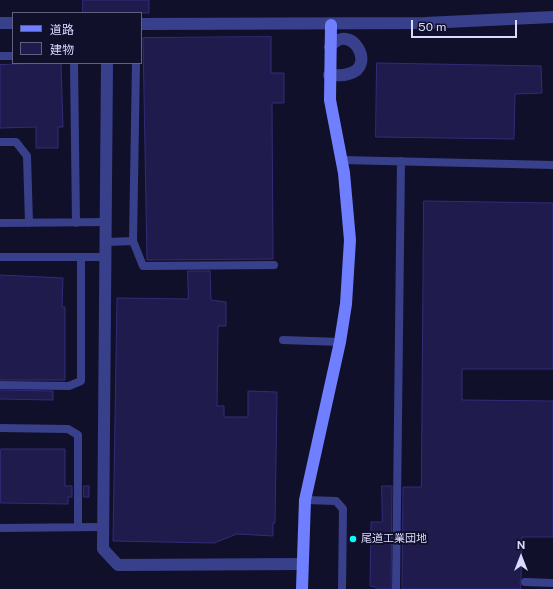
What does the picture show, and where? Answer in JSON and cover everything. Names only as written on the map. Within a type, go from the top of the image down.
[{"type":"street","points":[[142,24],[331,25],[425,23],[553,17]]},
{"type":"street","points":[[0,23],[12,23]]},
{"type":"street","points":[[302,589],[301,564],[305,500],[340,342],[346,304],[350,240],[342,160],[330,100],[329,75],[331,25]]},
{"type":"street","points":[[329,75],[352,73],[359,66],[362,55],[357,45],[348,40],[338,40],[330,47]]},
{"type":"street","points":[[107,64],[103,549],[118,565],[301,564]]},
{"type":"lane","points":[[0,56],[12,56]]},
{"type":"lane","points":[[74,64],[76,223]]},
{"type":"lane","points":[[136,64],[134,241],[143,266],[274,265]]},
{"type":"lane","points":[[0,142],[16,142],[27,156],[29,223]]},
{"type":"lane","points":[[342,160],[553,165]]},
{"type":"lane","points":[[396,589],[401,161]]},
{"type":"lane","points":[[0,223],[106,222]]},
{"type":"lane","points":[[106,242],[134,241]]},
{"type":"lane","points":[[0,257],[106,257]]},
{"type":"lane","points":[[0,385],[68,386],[81,380],[81,257]]},
{"type":"lane","points":[[283,340],[340,342]]},
{"type":"lane","points":[[0,428],[68,429],[78,435],[78,527]]},
{"type":"lane","points":[[305,500],[336,501],[343,509],[342,589]]},
{"type":"lane","points":[[0,528],[103,527]]},
{"type":"lane","points":[[525,582],[553,583]]},
{"type":"building","points":[[83,0],[149,0],[149,13],[83,12]]},
{"type":"building","points":[[271,37],[271,73],[284,73],[284,103],[272,103],[273,259],[147,260],[143,38]]},
{"type":"building","points":[[377,63],[541,66],[542,93],[515,94],[514,139],[376,137]]},
{"type":"building","points":[[61,64],[63,127],[58,127],[58,148],[36,148],[36,127],[0,128],[0,65]]},
{"type":"building","points":[[424,201],[553,203],[553,369],[462,369],[462,400],[553,401],[553,537],[522,537],[521,589],[402,589],[403,487],[421,487]]},
{"type":"building","points":[[188,271],[210,271],[211,300],[226,302],[226,326],[218,326],[217,406],[224,406],[224,417],[248,417],[248,391],[277,392],[275,523],[273,523],[273,536],[237,534],[214,543],[113,541],[117,298],[188,299]]},
{"type":"building","points":[[0,275],[63,278],[62,307],[65,307],[65,380],[0,380]]},
{"type":"building","points":[[0,390],[53,391],[53,400],[0,399]]},
{"type":"building","points":[[1,449],[65,449],[65,486],[72,486],[72,497],[68,497],[68,504],[1,503]]},
{"type":"building","points":[[84,486],[89,486],[89,497],[84,497]]},
{"type":"building","points":[[382,486],[392,486],[391,589],[378,589],[370,586],[371,522],[382,522]]},
{"type":"place","name":"尾道工業団地","points":[[353,539]]}]
